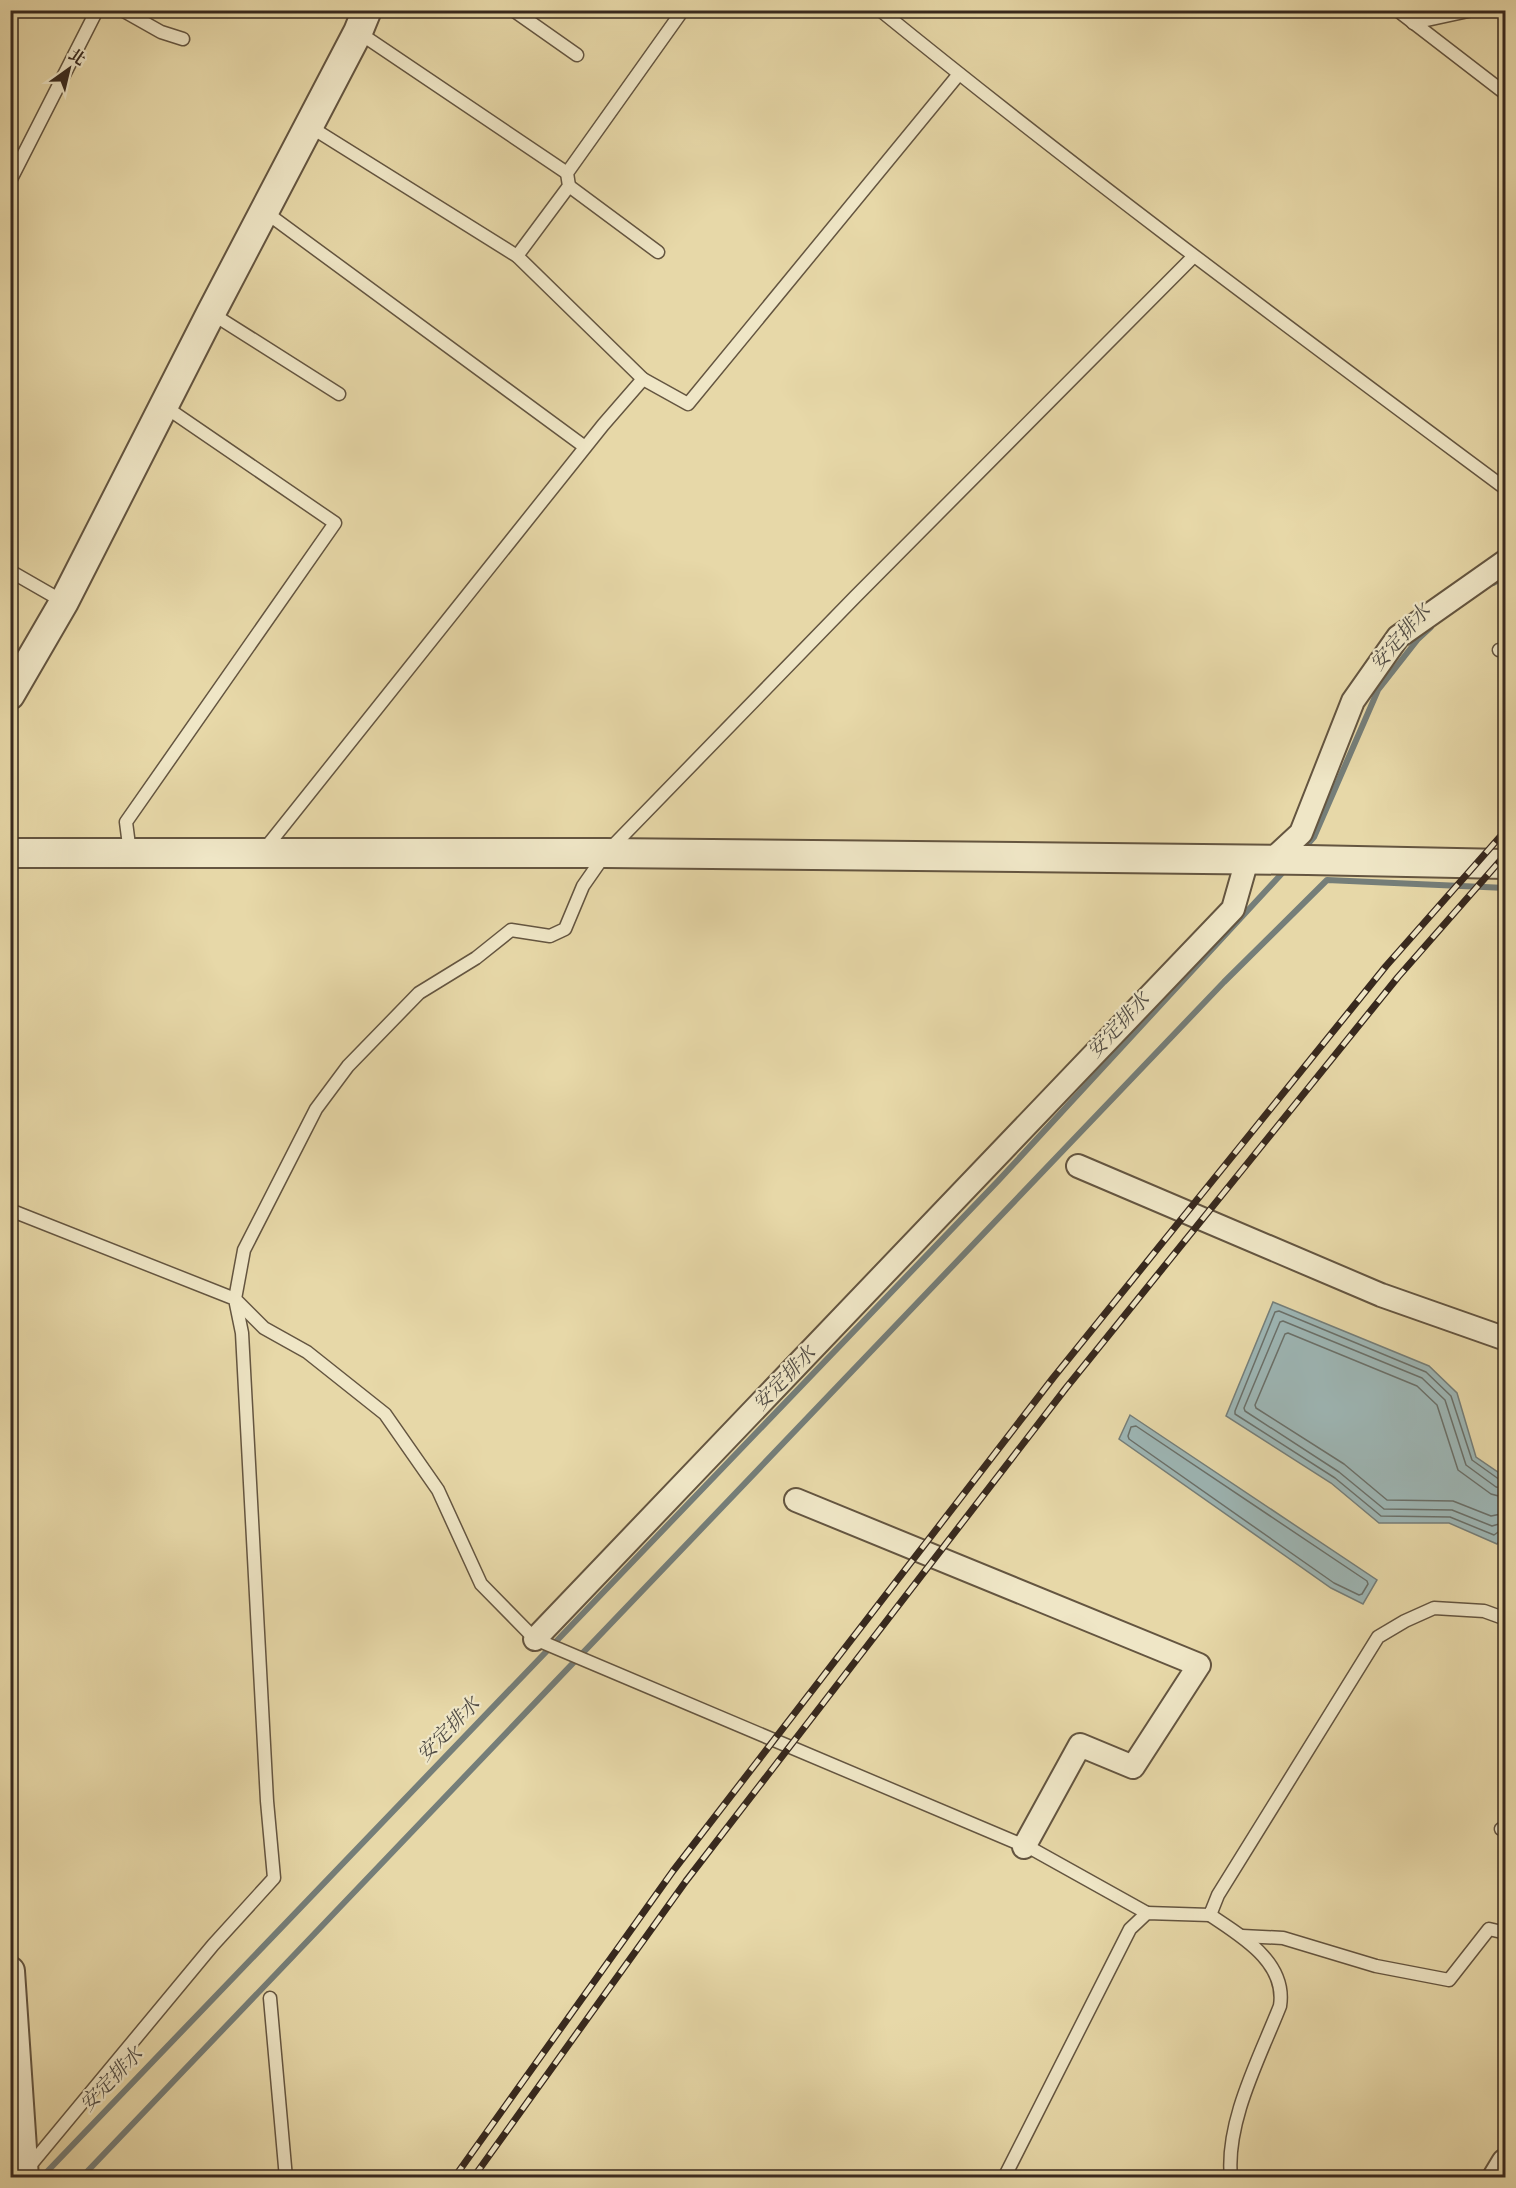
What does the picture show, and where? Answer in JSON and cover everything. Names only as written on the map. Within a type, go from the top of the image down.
[{"type":"street","points":[[10,695],[64,602],[362,21]]},
{"type":"street","points":[[540,1641],[1278,860],[1301,833],[1353,701],[1398,637],[1506,561]]},
{"type":"street","points":[[10,853],[606,853],[1506,864]]},
{"type":"street","points":[[1078,1166],[1381,1295],[1506,1340]]},
{"type":"street","points":[[796,1500],[1199,1665],[1133,1767],[1080,1745],[1024,1846]]},
{"type":"street","points":[[10,1971],[14,2102],[24,2175]]},
{"type":"street","points":[[1497,2178],[1506,2163]]},
{"type":"lane","points":[[10,181],[97,10]]},
{"type":"lane","points":[[122,10],[161,32],[183,39]]},
{"type":"lane","points":[[513,10],[577,55]]},
{"type":"lane","points":[[658,252],[569,186],[567,173],[683,10]]},
{"type":"lane","points":[[880,10],[1192,257],[1506,489]]},
{"type":"lane","points":[[1397,10],[1506,94]]},
{"type":"lane","points":[[1413,23],[1473,10]]},
{"type":"lane","points":[[362,21],[567,173]]},
{"type":"lane","points":[[308,126],[517,256],[644,379],[688,404],[959,74]]},
{"type":"lane","points":[[517,256],[569,186]]},
{"type":"lane","points":[[264,211],[585,447]]},
{"type":"lane","points":[[24,2175],[213,1945],[274,1878],[267,1801],[242,1333],[235,1299],[244,1250],[315,1109],[348,1066],[419,993],[476,958],[511,930],[550,936],[565,929],[583,886],[606,853],[1192,257]]},
{"type":"lane","points":[[211,313],[339,394]]},
{"type":"lane","points":[[262,854],[585,447],[644,379]]},
{"type":"lane","points":[[130,854],[126,822],[335,523],[164,406]]},
{"type":"lane","points":[[10,571],[64,602]]},
{"type":"lane","points":[[10,1210],[235,1299],[264,1328],[307,1352],[385,1414],[438,1490],[481,1584],[540,1641],[1024,1846],[1147,1913],[1210,1915],[1242,1936],[1266,1958],[1282,1994],[1280,2006],[1238,2111],[1229,2160],[1231,2178]]},
{"type":"lane","points":[[1210,1915],[1218,1895],[1378,1637],[1434,1608],[1484,1611],[1506,1619]]},
{"type":"lane","points":[[1004,2178],[1130,1929],[1147,1913]]},
{"type":"lane","points":[[1242,1936],[1283,1938],[1376,1966],[1449,1980],[1489,1929],[1506,1933]]},
{"type":"lane","points":[[270,1998],[286,2178]]},
{"type":"water","points":[[1273,1302],[1429,1366],[1457,1393],[1476,1457],[1505,1477],[1505,1533],[1497,1544],[1449,1523],[1379,1523],[1331,1483],[1226,1416]]},
{"type":"water","points":[[1130,1415],[1377,1580],[1363,1604],[1331,1588],[1119,1439]]},
{"type":"waterway","name":"安定排水","points":[[1493,583],[1506,576]]},
{"type":"waterway","name":"安定排水","points":[[1301,852],[1314,837],[1378,690],[1418,639],[1431,627]]},
{"type":"waterway","name":"安定排水","points":[[41,2178],[998,1181],[1286,869]]},
{"type":"waterway","points":[[81,2178],[1224,982],[1327,880],[1506,888]]},
{"type":"railway","points":[[454,2178],[673,1871],[1053,1378],[1386,966],[1506,830]]},
{"type":"railway","points":[[473,2178],[686,1881],[1066,1388],[1398,977],[1506,854]]}]
